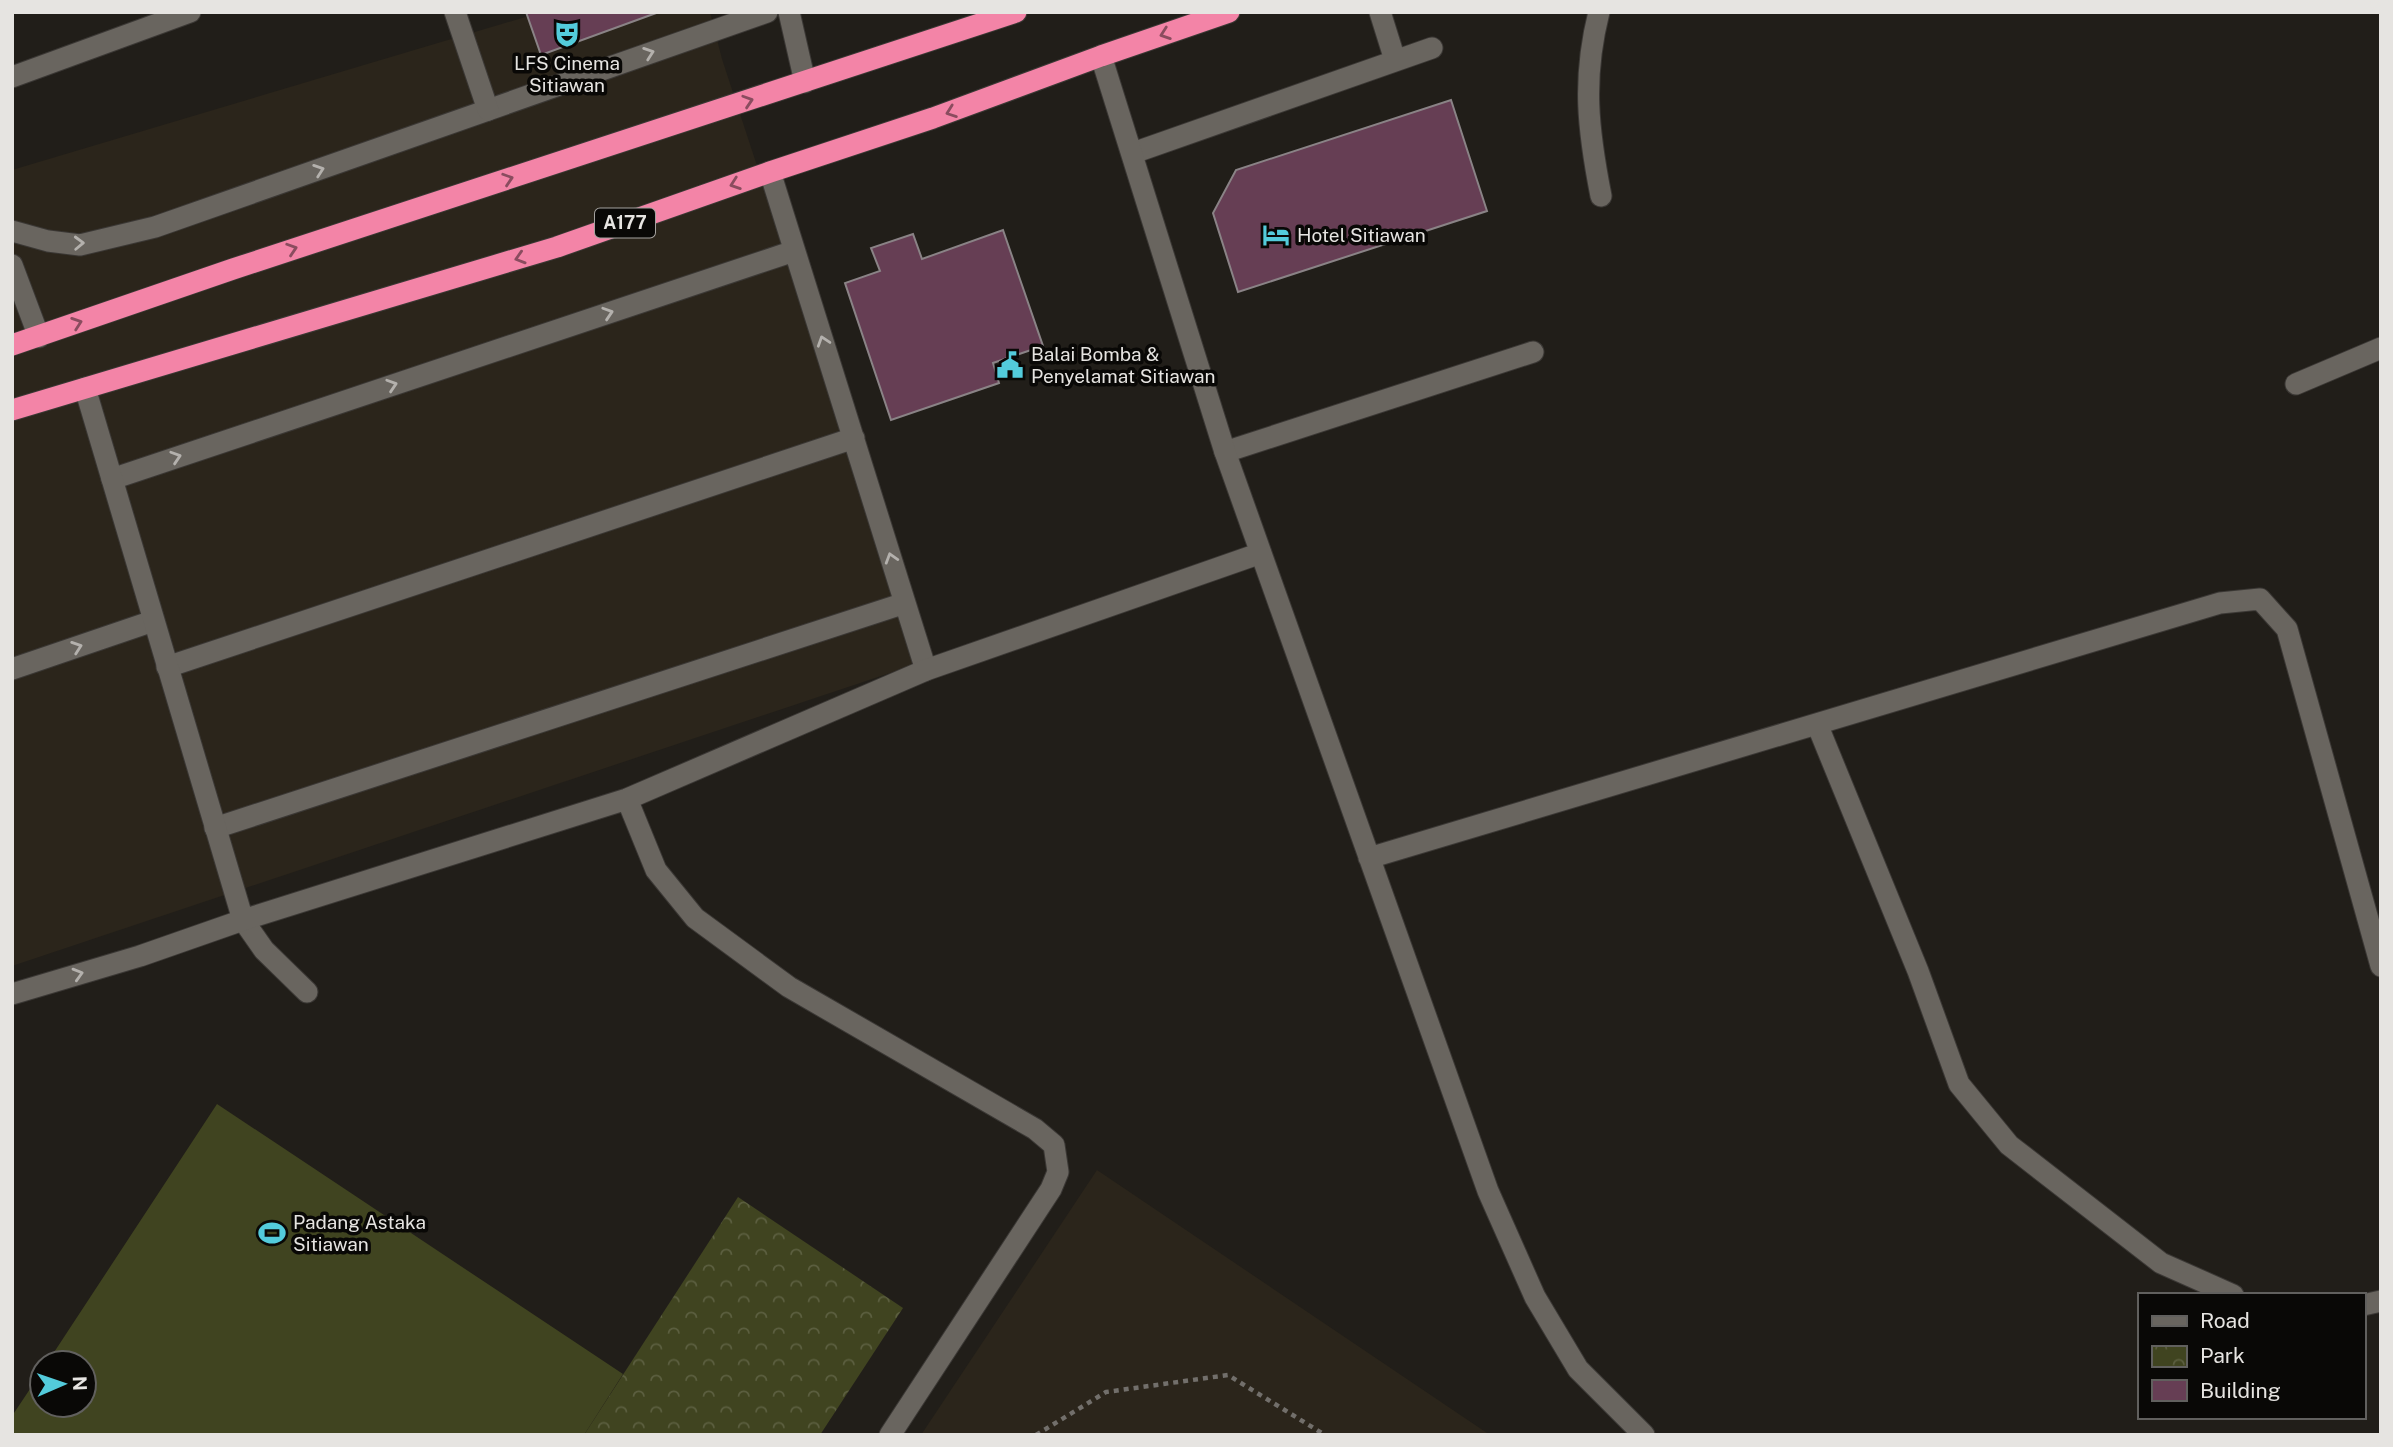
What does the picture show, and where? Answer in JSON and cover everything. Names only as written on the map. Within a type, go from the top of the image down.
[{"type":"highway","points":[[12,345],[233,269],[1016,12]]},
{"type":"highway","name":"A177","points":[[12,410],[557,247],[933,118],[1229,12]]},
{"type":"street","points":[[12,77],[190,12]]},
{"type":"street","points":[[455,12],[488,110]]},
{"type":"street","points":[[12,231],[80,245],[155,228],[767,12]]},
{"type":"street","points":[[789,12],[805,82]]},
{"type":"street","points":[[1380,12],[1395,60]]},
{"type":"street","points":[[1599,12],[1587,93],[1591,145],[1601,196]]},
{"type":"street","points":[[1133,153],[1432,48]]},
{"type":"street","points":[[1101,56],[1225,452],[1488,1191],[1535,1297],[1578,1369],[1644,1435]]},
{"type":"street","points":[[770,172],[926,670]]},
{"type":"street","points":[[112,479],[794,251]]},
{"type":"street","points":[[12,265],[17,291],[39,337]]},
{"type":"street","points":[[2296,384],[2381,348]]},
{"type":"street","points":[[1225,452],[1533,352]]},
{"type":"street","points":[[85,388],[243,920],[264,950],[307,992]]},
{"type":"street","points":[[167,667],[853,438]]},
{"type":"street","points":[[12,994],[140,956],[243,920],[628,799],[926,670],[1261,553]]},
{"type":"street","points":[[1370,858],[2220,603],[2260,599],[2287,629],[2381,966]]},
{"type":"street","points":[[215,828],[905,603]]},
{"type":"street","points":[[12,668],[153,621]]},
{"type":"street","points":[[1817,724],[1918,971],[1959,1084],[2009,1145],[2161,1263],[2228,1293]]},
{"type":"street","points":[[628,799],[656,870],[695,918],[789,988],[1035,1129],[1054,1145],[1058,1172],[1051,1189],[890,1435]]},
{"type":"path","points":[[1036,1435],[1106,1392],[1228,1375],[1325,1435]]},
{"type":"shaded area","points":[[542,12],[710,12],[722,59],[920,663],[12,966],[12,170]]},
{"type":"shaded area","points":[[1097,1170],[1490,1435],[921,1435]]},
{"type":"green space","name":"Padang Astaka Sitiawan","points":[[217,1104],[623,1374],[584,1435],[12,1435],[12,1416],[28,1392],[28,1419],[98,1419],[98,1349],[56,1349]]},
{"type":"green space","points":[[738,1197],[903,1308],[820,1435],[584,1435]]},
{"type":"building","name":"LFS Cinema Sitiawan","points":[[526,12],[659,12],[541,55]]},
{"type":"building","points":[[1451,100],[1487,211],[1238,292],[1213,213],[1236,170]]},
{"type":"building","points":[[1003,230],[1043,346],[993,363],[999,383],[891,420],[845,283],[880,271],[871,248],[913,234],[922,259]]},
{"type":"place","name":"LFS Cinema Sitiawan","points":[[567,34]]},
{"type":"place","name":"Hotel Sitiawan","points":[[1276,235]]},
{"type":"place","name":"Balai Bomba & Penyelamat Sitiawan","points":[[1010,365]]},
{"type":"place","name":"Padang Astaka Sitiawan","points":[[272,1233]]}]
